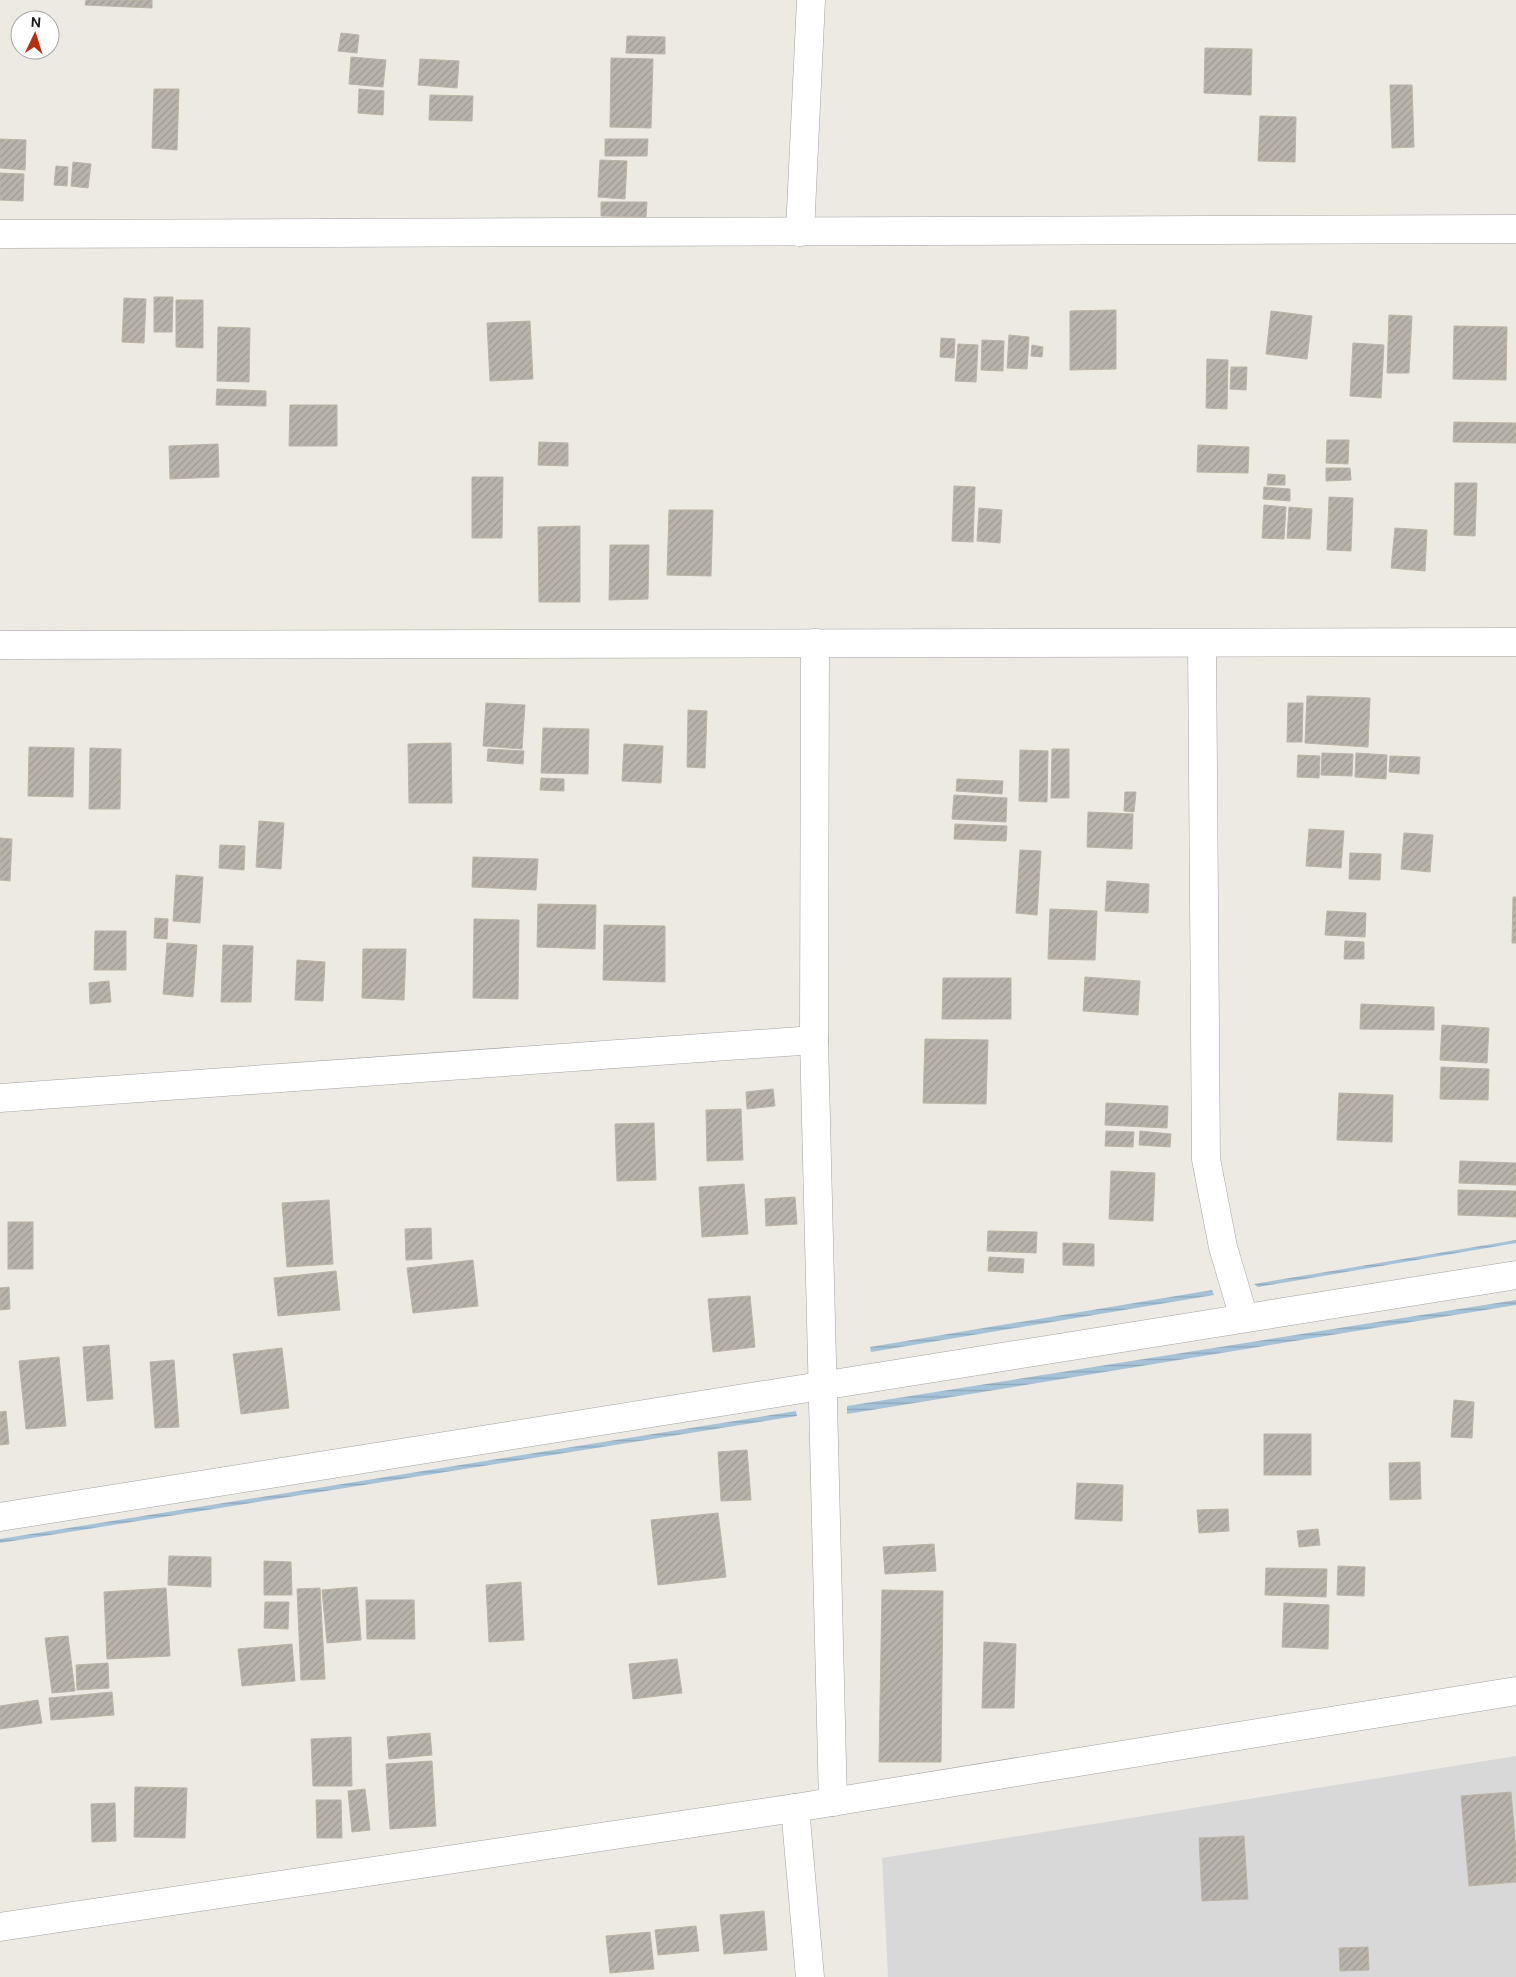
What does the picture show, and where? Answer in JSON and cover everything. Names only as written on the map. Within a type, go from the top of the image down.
[{"type":"street","points":[[800,232],[811,0]]},
{"type":"street","points":[[0,234],[1516,229]]},
{"type":"street","points":[[0,645],[1516,642]]},
{"type":"street","points":[[1202,643],[1206,1158],[1223,1247],[1244,1318]]},
{"type":"street","points":[[815,644],[814,1040],[833,1802]]},
{"type":"street","points":[[0,1098],[814,1040]]},
{"type":"street","points":[[0,1517],[1516,1275]]},
{"type":"street","points":[[0,1927],[795,1808],[1516,1691]]},
{"type":"street","points":[[795,1808],[810,1977]]},
{"type":"shaded area","points":[[1516,1756],[1516,1977],[888,1977],[882,1858]]},
{"type":"water","points":[[1516,1240],[1516,1243],[1258,1287],[1254,1284]]},
{"type":"water","points":[[1212,1290],[1214,1295],[871,1352],[870,1347]]},
{"type":"water","points":[[1516,1300],[1516,1305],[847,1414],[847,1406]]},
{"type":"water","points":[[796,1411],[797,1416],[0,1543],[0,1539]]},
{"type":"building","points":[[86,0],[152,0],[152,8],[85,5]]},
{"type":"building","points":[[341,33],[359,35],[357,53],[338,51]]},
{"type":"building","points":[[627,36],[665,37],[665,54],[626,53]]},
{"type":"building","points":[[1205,48],[1252,49],[1251,95],[1204,93]]},
{"type":"building","points":[[351,57],[386,60],[383,87],[349,84]]},
{"type":"building","points":[[611,58],[653,59],[651,128],[610,127]]},
{"type":"building","points":[[420,59],[459,61],[457,88],[418,85]]},
{"type":"building","points":[[1390,85],[1412,85],[1414,147],[1392,148]]},
{"type":"building","points":[[154,89],[179,89],[177,150],[152,148]]},
{"type":"building","points":[[359,89],[384,91],[383,115],[358,113]]},
{"type":"building","points":[[430,95],[473,96],[472,121],[429,120]]},
{"type":"building","points":[[1260,116],[1296,117],[1295,162],[1258,161]]},
{"type":"building","points":[[0,139],[26,140],[25,170],[0,168]]},
{"type":"building","points":[[605,139],[648,139],[647,156],[605,156]]},
{"type":"building","points":[[600,160],[627,161],[625,199],[598,197]]},
{"type":"building","points":[[73,162],[91,164],[88,188],[71,186]]},
{"type":"building","points":[[56,166],[68,167],[67,186],[54,185]]},
{"type":"building","points":[[0,173],[24,174],[23,201],[0,200]]},
{"type":"building","points":[[601,202],[647,202],[646,217],[601,216]]},
{"type":"building","points":[[154,297],[173,297],[172,332],[154,332]]},
{"type":"building","points":[[124,298],[146,299],[144,343],[122,342]]},
{"type":"building","points":[[176,300],[203,300],[203,348],[176,347]]},
{"type":"building","points":[[1116,310],[1116,369],[1070,370],[1070,311]]},
{"type":"building","points":[[1271,311],[1312,316],[1307,359],[1266,354]]},
{"type":"building","points":[[1389,315],[1412,316],[1409,373],[1387,373]]},
{"type":"building","points":[[530,321],[533,379],[490,381],[487,323]]},
{"type":"building","points":[[1454,326],[1507,327],[1506,380],[1453,379]]},
{"type":"building","points":[[218,327],[250,328],[249,382],[217,381]]},
{"type":"building","points":[[1009,335],[1029,337],[1027,369],[1007,368]]},
{"type":"building","points":[[941,338],[955,339],[954,358],[940,357]]},
{"type":"building","points":[[982,340],[1004,341],[1003,371],[981,370]]},
{"type":"building","points":[[1353,343],[1384,345],[1381,398],[1350,396]]},
{"type":"building","points":[[958,344],[978,345],[976,382],[955,381]]},
{"type":"building","points":[[1032,345],[1043,347],[1042,357],[1031,356]]},
{"type":"building","points":[[1207,359],[1228,360],[1227,409],[1206,408]]},
{"type":"building","points":[[1231,367],[1247,367],[1246,390],[1230,389]]},
{"type":"building","points":[[217,389],[266,391],[266,406],[216,405]]},
{"type":"building","points":[[290,405],[337,405],[337,446],[289,446]]},
{"type":"building","points":[[1454,422],[1516,423],[1516,443],[1453,442]]},
{"type":"building","points":[[1327,440],[1349,440],[1348,464],[1326,463]]},
{"type":"building","points":[[539,442],[568,443],[568,466],[538,465]]},
{"type":"building","points":[[218,444],[219,477],[170,479],[169,446]]},
{"type":"building","points":[[1198,445],[1249,447],[1248,473],[1197,472]]},
{"type":"building","points":[[1326,468],[1350,468],[1351,480],[1326,481]]},
{"type":"building","points":[[1268,474],[1285,475],[1285,485],[1267,485]]},
{"type":"building","points":[[472,477],[503,477],[502,538],[472,538]]},
{"type":"building","points":[[1455,483],[1477,483],[1475,536],[1454,535]]},
{"type":"building","points":[[954,486],[975,487],[973,542],[952,541]]},
{"type":"building","points":[[1264,487],[1290,489],[1290,501],[1263,499]]},
{"type":"building","points":[[1329,497],[1353,498],[1351,551],[1327,550]]},
{"type":"building","points":[[1264,505],[1286,507],[1284,539],[1262,538]]},
{"type":"building","points":[[1289,507],[1312,509],[1310,539],[1287,538]]},
{"type":"building","points":[[979,508],[1002,510],[1000,543],[977,541]]},
{"type":"building","points":[[669,510],[713,510],[711,576],[667,575]]},
{"type":"building","points":[[580,526],[580,602],[539,602],[538,527]]},
{"type":"building","points":[[1395,528],[1427,530],[1425,571],[1391,568]]},
{"type":"building","points":[[610,545],[649,545],[648,599],[609,600]]},
{"type":"building","points":[[1307,696],[1370,698],[1368,747],[1305,743]]},
{"type":"building","points":[[486,703],[525,705],[522,749],[483,746]]},
{"type":"building","points":[[1288,703],[1303,703],[1302,742],[1287,742]]},
{"type":"building","points":[[688,710],[707,711],[705,768],[687,767]]},
{"type":"building","points":[[543,728],[589,729],[588,774],[541,773]]},
{"type":"building","points":[[451,743],[452,803],[409,803],[408,744]]},
{"type":"building","points":[[624,744],[663,746],[661,783],[622,781]]},
{"type":"building","points":[[29,747],[74,748],[73,797],[28,796]]},
{"type":"building","points":[[90,748],[121,749],[120,809],[89,809]]},
{"type":"building","points":[[488,749],[524,751],[523,764],[487,761]]},
{"type":"building","points":[[1052,749],[1069,749],[1069,798],[1051,798]]},
{"type":"building","points":[[1020,750],[1048,751],[1047,802],[1019,801]]},
{"type":"building","points":[[1322,753],[1353,754],[1352,776],[1321,775]]},
{"type":"building","points":[[1356,753],[1387,755],[1386,779],[1355,777]]},
{"type":"building","points":[[1298,755],[1320,756],[1319,778],[1297,777]]},
{"type":"building","points":[[1390,756],[1420,757],[1419,774],[1389,772]]},
{"type":"building","points":[[541,778],[564,779],[564,791],[540,790]]},
{"type":"building","points":[[957,779],[1003,781],[1002,794],[956,791]]},
{"type":"building","points":[[1125,792],[1136,792],[1134,812],[1124,811]]},
{"type":"building","points":[[954,795],[1007,798],[1006,822],[952,819]]},
{"type":"building","points":[[1088,812],[1133,814],[1132,849],[1087,847]]},
{"type":"building","points":[[259,821],[284,823],[281,869],[256,867]]},
{"type":"building","points":[[955,824],[1007,826],[1006,841],[954,839]]},
{"type":"building","points":[[1309,829],[1344,831],[1341,868],[1306,866]]},
{"type":"building","points":[[1404,833],[1433,835],[1430,872],[1401,869]]},
{"type":"building","points":[[0,838],[12,839],[10,881],[0,880]]},
{"type":"building","points":[[220,845],[245,846],[244,870],[219,868]]},
{"type":"building","points":[[1020,850],[1041,851],[1037,915],[1016,913]]},
{"type":"building","points":[[1350,853],[1381,854],[1380,880],[1349,879]]},
{"type":"building","points":[[473,857],[538,859],[536,890],[472,887]]},
{"type":"building","points":[[176,875],[203,877],[200,923],[173,921]]},
{"type":"building","points":[[1107,881],[1149,884],[1148,913],[1105,911]]},
{"type":"building","points":[[1513,897],[1516,897],[1516,943],[1512,943]]},
{"type":"building","points":[[538,904],[596,905],[595,949],[537,947]]},
{"type":"building","points":[[1050,909],[1097,911],[1095,960],[1048,959]]},
{"type":"building","points":[[1327,911],[1366,913],[1365,937],[1325,935]]},
{"type":"building","points":[[155,918],[168,919],[167,939],[154,938]]},
{"type":"building","points":[[474,919],[519,920],[518,999],[473,998]]},
{"type":"building","points":[[604,925],[665,926],[665,982],[603,980]]},
{"type":"building","points":[[95,931],[126,931],[126,970],[94,970]]},
{"type":"building","points":[[1345,941],[1364,942],[1364,959],[1344,959]]},
{"type":"building","points":[[167,943],[197,945],[193,997],[163,994]]},
{"type":"building","points":[[223,945],[253,946],[251,1002],[221,1002]]},
{"type":"building","points":[[363,949],[406,949],[404,1000],[362,998]]},
{"type":"building","points":[[297,960],[325,962],[323,1001],[295,1000]]},
{"type":"building","points":[[1085,977],[1140,981],[1138,1015],[1083,1011]]},
{"type":"building","points":[[943,978],[1011,978],[1011,1019],[942,1019]]},
{"type":"building","points":[[109,981],[111,1002],[90,1004],[89,983]]},
{"type":"building","points":[[1361,1004],[1434,1007],[1434,1030],[1360,1029]]},
{"type":"building","points":[[1442,1025],[1489,1028],[1487,1063],[1440,1060]]},
{"type":"building","points":[[925,1039],[988,1040],[986,1104],[923,1103]]},
{"type":"building","points":[[1441,1067],[1489,1069],[1488,1100],[1440,1099]]},
{"type":"building","points":[[773,1089],[775,1106],[747,1109],[746,1092]]},
{"type":"building","points":[[1339,1093],[1393,1095],[1392,1142],[1337,1140]]},
{"type":"building","points":[[1106,1103],[1168,1106],[1167,1128],[1105,1125]]},
{"type":"building","points":[[741,1109],[743,1160],[707,1161],[706,1110]]},
{"type":"building","points":[[654,1123],[656,1180],[617,1181],[615,1124]]},
{"type":"building","points":[[1106,1131],[1134,1132],[1133,1147],[1105,1146]]},
{"type":"building","points":[[1140,1131],[1171,1134],[1170,1147],[1139,1145]]},
{"type":"building","points":[[1460,1161],[1516,1163],[1516,1185],[1459,1183]]},
{"type":"building","points":[[1111,1171],[1155,1173],[1153,1221],[1109,1219]]},
{"type":"building","points":[[744,1184],[748,1234],[702,1237],[699,1187]]},
{"type":"building","points":[[1458,1190],[1516,1191],[1516,1217],[1458,1215]]},
{"type":"building","points":[[795,1197],[797,1224],[766,1226],[765,1199]]},
{"type":"building","points":[[329,1200],[333,1264],[287,1267],[282,1203]]},
{"type":"building","points":[[8,1222],[33,1222],[33,1269],[8,1269]]},
{"type":"building","points":[[431,1228],[432,1259],[406,1260],[405,1229]]},
{"type":"building","points":[[988,1231],[1037,1232],[1036,1253],[987,1251]]},
{"type":"building","points":[[1063,1243],[1094,1244],[1094,1266],[1063,1265]]},
{"type":"building","points":[[989,1257],[1024,1259],[1023,1273],[988,1271]]},
{"type":"building","points":[[473,1260],[478,1306],[413,1313],[407,1268]]},
{"type":"building","points":[[336,1271],[340,1310],[278,1316],[274,1278]]},
{"type":"building","points":[[9,1287],[10,1309],[0,1310],[0,1288]]},
{"type":"building","points":[[750,1296],[755,1347],[713,1352],[708,1299]]},
{"type":"building","points":[[109,1345],[113,1399],[87,1401],[83,1347]]},
{"type":"building","points":[[282,1348],[289,1408],[241,1414],[233,1354]]},
{"type":"building","points":[[59,1357],[66,1426],[26,1429],[19,1361]]},
{"type":"building","points":[[174,1360],[179,1427],[155,1428],[150,1362]]},
{"type":"building","points":[[1454,1400],[1474,1402],[1472,1438],[1451,1437]]},
{"type":"building","points":[[6,1411],[9,1444],[0,1445],[0,1412]]},
{"type":"building","points":[[1264,1434],[1311,1434],[1311,1475],[1264,1475]]},
{"type":"building","points":[[747,1450],[751,1500],[721,1501],[718,1452]]},
{"type":"building","points":[[1420,1462],[1421,1499],[1390,1500],[1389,1463]]},
{"type":"building","points":[[1077,1483],[1123,1485],[1122,1521],[1075,1519]]},
{"type":"building","points":[[1228,1509],[1229,1531],[1199,1533],[1197,1510]]},
{"type":"building","points":[[718,1513],[726,1577],[658,1585],[651,1520]]},
{"type":"building","points":[[1318,1529],[1320,1545],[1299,1547],[1297,1531]]},
{"type":"building","points":[[934,1544],[936,1571],[885,1574],[883,1547]]},
{"type":"building","points":[[169,1556],[211,1557],[211,1587],[168,1585]]},
{"type":"building","points":[[264,1561],[291,1562],[292,1595],[264,1595]]},
{"type":"building","points":[[1338,1566],[1365,1567],[1364,1596],[1337,1595]]},
{"type":"building","points":[[1266,1568],[1327,1569],[1326,1597],[1265,1595]]},
{"type":"building","points":[[521,1582],[524,1640],[489,1642],[486,1585]]},
{"type":"building","points":[[357,1587],[361,1640],[327,1643],[322,1590]]},
{"type":"building","points":[[166,1588],[170,1656],[107,1659],[104,1592]]},
{"type":"building","points":[[320,1588],[325,1679],[301,1680],[297,1589]]},
{"type":"building","points":[[882,1590],[943,1591],[941,1762],[879,1762]]},
{"type":"building","points":[[366,1600],[414,1600],[415,1639],[367,1639]]},
{"type":"building","points":[[265,1602],[289,1602],[288,1629],[264,1628]]},
{"type":"building","points":[[1284,1603],[1329,1605],[1328,1649],[1282,1647]]},
{"type":"building","points":[[68,1636],[75,1691],[52,1693],[45,1638]]},
{"type":"building","points":[[984,1642],[1016,1644],[1014,1708],[982,1708]]},
{"type":"building","points":[[292,1644],[295,1681],[242,1686],[238,1649]]},
{"type":"building","points":[[677,1659],[682,1693],[633,1699],[629,1664]]},
{"type":"building","points":[[108,1663],[109,1688],[77,1690],[76,1665]]},
{"type":"building","points":[[112,1692],[114,1715],[51,1720],[49,1698]]},
{"type":"building","points":[[38,1700],[42,1723],[0,1729],[0,1706]]},
{"type":"building","points":[[430,1733],[432,1755],[389,1759],[387,1737]]},
{"type":"building","points":[[351,1737],[352,1786],[313,1786],[311,1739]]},
{"type":"building","points":[[432,1761],[436,1826],[390,1829],[386,1764]]},
{"type":"building","points":[[135,1787],[187,1788],[185,1838],[134,1837]]},
{"type":"building","points":[[365,1789],[370,1830],[352,1832],[348,1791]]},
{"type":"building","points":[[1511,1792],[1516,1851],[1516,1882],[1469,1886],[1461,1796]]},
{"type":"building","points":[[316,1800],[341,1800],[342,1838],[317,1838]]},
{"type":"building","points":[[115,1803],[116,1841],[92,1842],[91,1804]]},
{"type":"building","points":[[1244,1836],[1248,1899],[1202,1901],[1199,1838]]},
{"type":"building","points":[[764,1911],[767,1950],[724,1954],[720,1915]]},
{"type":"building","points":[[696,1926],[699,1951],[658,1955],[655,1930]]},
{"type":"building","points":[[650,1932],[654,1969],[610,1973],[606,1936]]},
{"type":"building","points":[[1368,1947],[1369,1970],[1340,1971],[1339,1948]]}]
